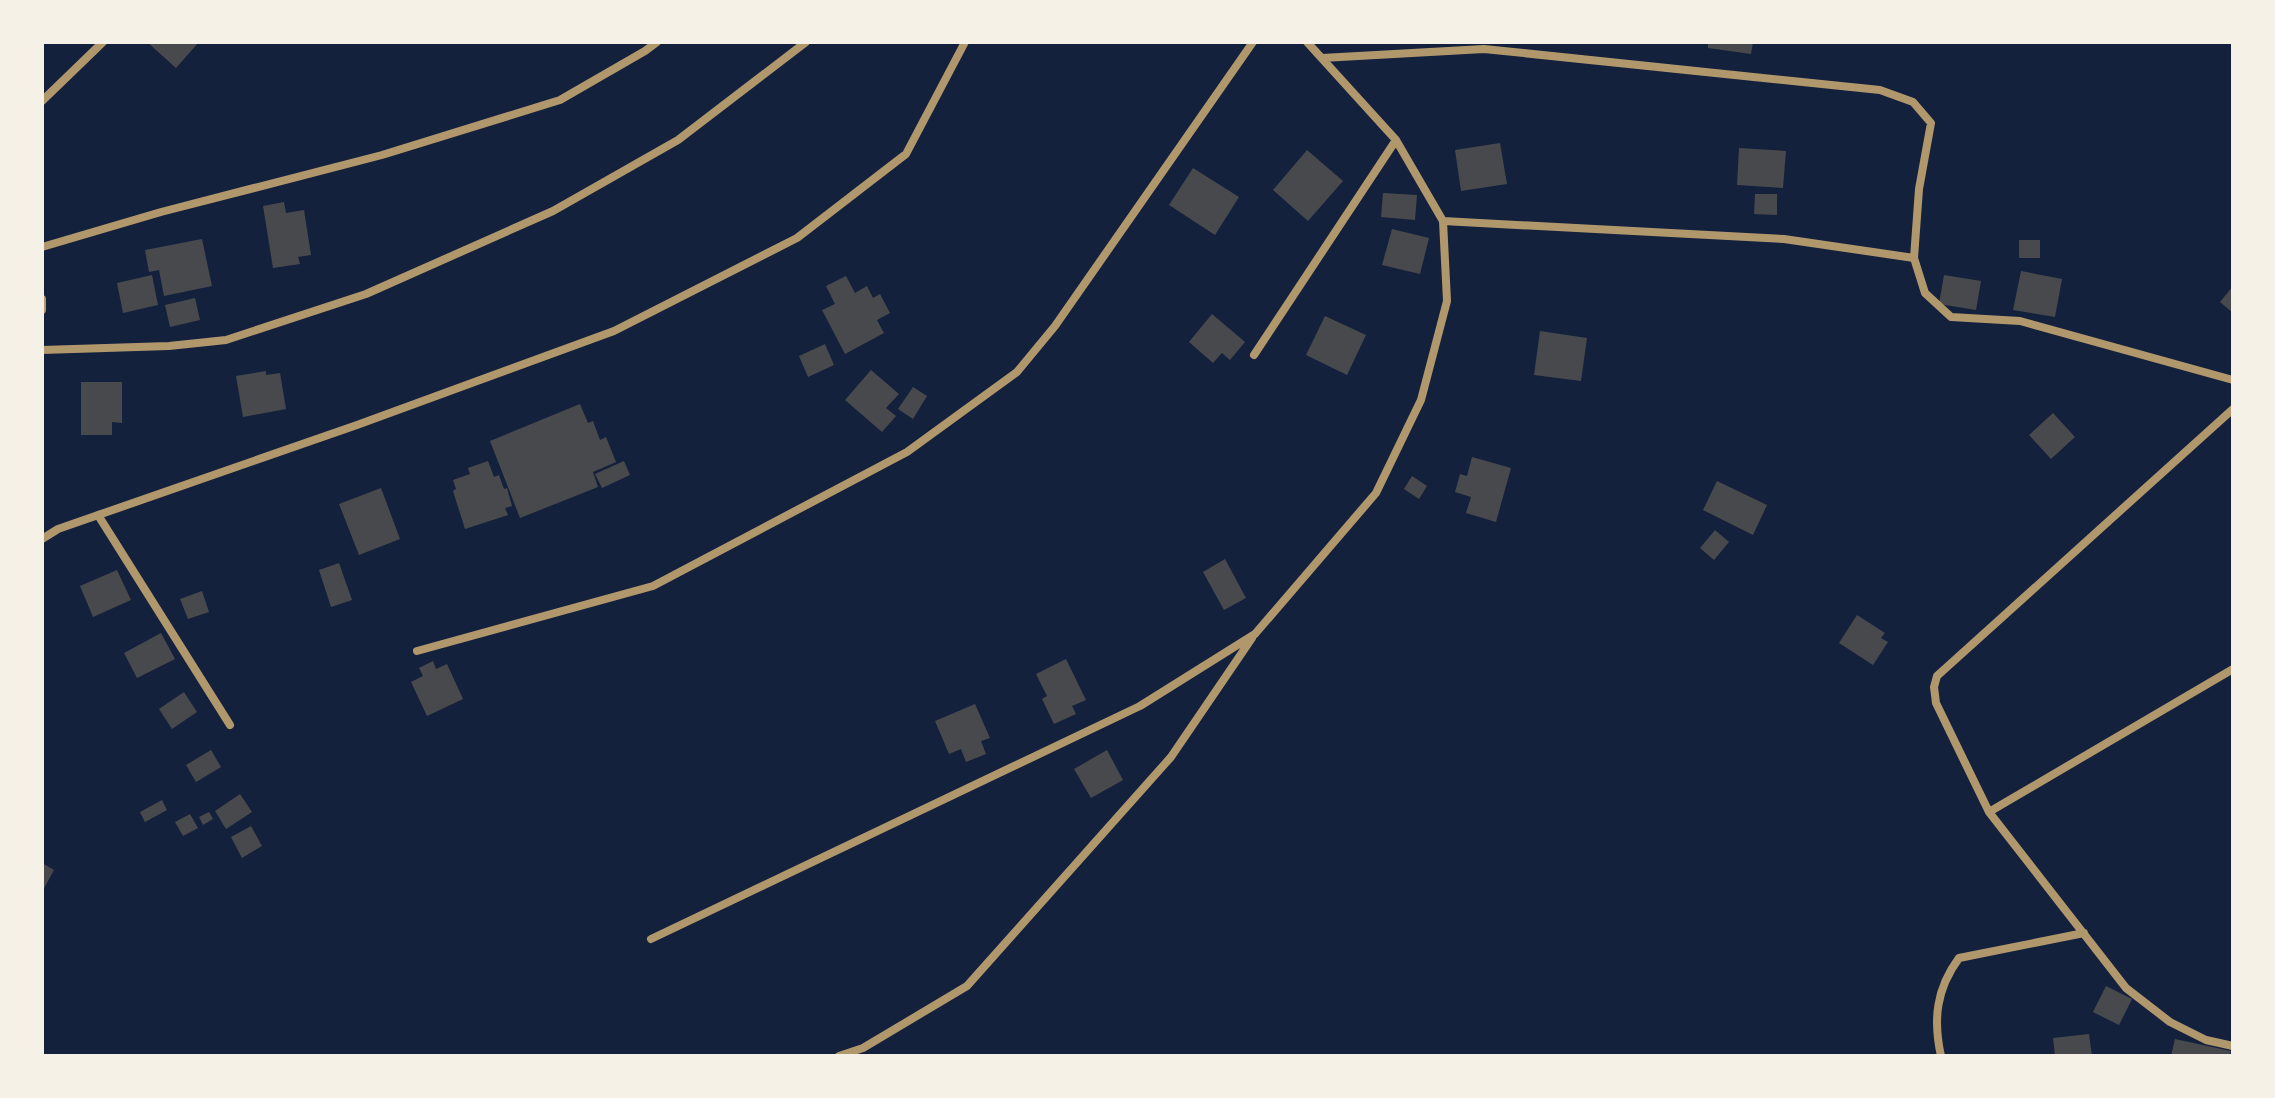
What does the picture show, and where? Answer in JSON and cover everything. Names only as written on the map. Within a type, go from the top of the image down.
[{"type":"street","points":[[42,101],[103,42]]},
{"type":"street","points":[[42,247],[161,212],[382,155],[560,100],[657,42]]},
{"type":"street","points":[[42,350],[169,346],[226,340],[366,294],[553,211],[678,140],[806,42]]},
{"type":"street","points":[[42,539],[58,529],[614,331],[797,238],[906,154],[965,42]]},
{"type":"street","points":[[417,651],[653,586],[907,452],[1017,372],[1055,326],[1253,42]]},
{"type":"street","points":[[839,1056],[863,1048],[967,986],[1171,757],[1255,634],[1376,493],[1421,400],[1447,301],[1443,221],[1396,140],[1307,42]]},
{"type":"street","points":[[1322,58],[1484,49],[1880,90],[1913,102],[1931,123],[1919,189],[1914,258],[1925,293],[1951,317],[2020,321],[2233,380]]},
{"type":"street","points":[[1254,355],[1396,140]]},
{"type":"street","points":[[1443,221],[1784,239],[1914,258]]},
{"type":"street","points":[[42,299],[42,310]]},
{"type":"street","points":[[2233,409],[1937,676],[1934,687],[1936,703],[1989,812],[2126,988],[2170,1022],[2206,1040],[2233,1046]]},
{"type":"street","points":[[98,515],[230,725]]},
{"type":"street","points":[[651,939],[1140,706],[1255,634]]},
{"type":"street","points":[[1989,812],[2233,669]]},
{"type":"street","points":[[1941,1056],[1935,1028],[1937,1014],[1947,974],[1959,958],[2084,933]]},
{"type":"building","points":[[147,42],[199,42],[176,68]]},
{"type":"building","points":[[1708,42],[1753,42],[1751,54],[1708,48]]},
{"type":"building","points":[[1500,143],[1507,184],[1461,191],[1455,150]]},
{"type":"building","points":[[1739,148],[1786,151],[1783,188],[1737,185]]},
{"type":"building","points":[[1307,150],[1343,181],[1308,221],[1273,190]]},
{"type":"building","points":[[1193,168],[1239,197],[1215,235],[1169,205]]},
{"type":"building","points":[[1383,193],[1417,195],[1415,220],[1381,217]]},
{"type":"building","points":[[1755,194],[1777,194],[1777,215],[1754,214]]},
{"type":"building","points":[[284,202],[286,213],[304,210],[311,255],[298,257],[300,264],[273,268],[263,206]]},
{"type":"building","points":[[1392,229],[1429,238],[1420,274],[1382,265]]},
{"type":"building","points":[[202,239],[212,286],[164,296],[159,270],[149,272],[145,250]]},
{"type":"building","points":[[2019,240],[2040,240],[2040,258],[2019,258]]},
{"type":"building","points":[[2021,271],[2062,279],[2055,317],[2013,310]]},
{"type":"building","points":[[152,275],[158,305],[123,313],[117,283]]},
{"type":"building","points":[[1944,275],[1981,281],[1976,310],[1939,304]]},
{"type":"building","points":[[846,276],[855,293],[867,286],[873,298],[880,294],[890,313],[877,320],[884,333],[845,354],[822,310],[835,304],[826,286]]},
{"type":"building","points":[[2233,286],[2233,313],[2220,302]]},
{"type":"building","points":[[195,298],[200,320],[170,327],[165,305]]},
{"type":"building","points":[[1212,314],[1245,342],[1230,360],[1222,353],[1213,363],[1189,342]]},
{"type":"building","points":[[1325,316],[1366,335],[1347,375],[1306,355]]},
{"type":"building","points":[[1540,331],[1587,338],[1581,381],[1534,375]]},
{"type":"building","points":[[825,344],[834,365],[808,377],[799,356]]},
{"type":"building","points":[[871,370],[899,394],[886,408],[896,416],[882,432],[845,400]]},
{"type":"building","points":[[266,371],[266,375],[280,373],[286,409],[243,417],[236,376]]},
{"type":"building","points":[[81,382],[122,382],[122,423],[112,422],[112,435],[81,435]]},
{"type":"building","points":[[913,387],[927,396],[913,419],[898,409]]},
{"type":"building","points":[[580,404],[588,423],[593,421],[600,440],[606,437],[616,462],[593,472],[598,487],[520,518],[490,441]]},
{"type":"building","points":[[2053,413],[2075,437],[2051,459],[2029,435]]},
{"type":"building","points":[[1472,457],[1511,468],[1496,522],[1466,513],[1471,497],[1455,492],[1460,474],[1467,476]]},
{"type":"building","points":[[488,461],[494,477],[499,475],[504,489],[507,488],[512,506],[505,508],[508,515],[465,529],[453,491],[456,489],[453,480],[470,474],[468,468]]},
{"type":"building","points":[[624,461],[630,475],[602,488],[595,474]]},
{"type":"building","points":[[1412,476],[1427,486],[1419,499],[1404,489]]},
{"type":"building","points":[[1717,481],[1767,505],[1753,535],[1703,510]]},
{"type":"building","points":[[381,488],[400,539],[359,555],[339,504]]},
{"type":"building","points":[[1715,530],[1729,542],[1714,560],[1700,548]]},
{"type":"building","points":[[1225,559],[1246,598],[1224,610],[1203,572]]},
{"type":"building","points":[[339,563],[352,600],[331,607],[319,570]]},
{"type":"building","points":[[117,570],[131,600],[93,617],[80,586]]},
{"type":"building","points":[[202,591],[209,612],[188,619],[180,599]]},
{"type":"building","points":[[1857,615],[1885,633],[1881,638],[1888,642],[1873,665],[1839,643]]},
{"type":"building","points":[[161,633],[175,659],[137,678],[124,653]]},
{"type":"building","points":[[1066,659],[1086,700],[1072,706],[1076,714],[1054,724],[1042,699],[1047,696],[1036,674]]},
{"type":"building","points":[[433,661],[436,669],[447,664],[463,699],[427,716],[411,682],[423,676],[419,668]]},
{"type":"building","points":[[184,692],[197,712],[172,729],[159,709]]},
{"type":"building","points":[[975,704],[990,738],[981,741],[986,754],[966,762],[961,749],[949,754],[935,721]]},
{"type":"building","points":[[211,750],[221,767],[196,782],[186,765]]},
{"type":"building","points":[[1107,750],[1123,780],[1091,798],[1074,769]]},
{"type":"building","points":[[240,794],[252,812],[226,829],[215,811]]},
{"type":"building","points":[[162,800],[167,810],[145,822],[140,812]]},
{"type":"building","points":[[209,812],[213,819],[203,825],[199,817]]},
{"type":"building","points":[[190,814],[198,828],[183,836],[175,822]]},
{"type":"building","points":[[251,826],[262,846],[242,858],[231,837]]},
{"type":"building","points":[[42,863],[54,870],[42,892]]},
{"type":"building","points":[[2106,986],[2132,999],[2119,1025],[2093,1012]]},
{"type":"building","points":[[2089,1034],[2092,1056],[2055,1056],[2053,1038]]},
{"type":"building","points":[[2175,1039],[2231,1051],[2229,1056],[2171,1056]]}]
